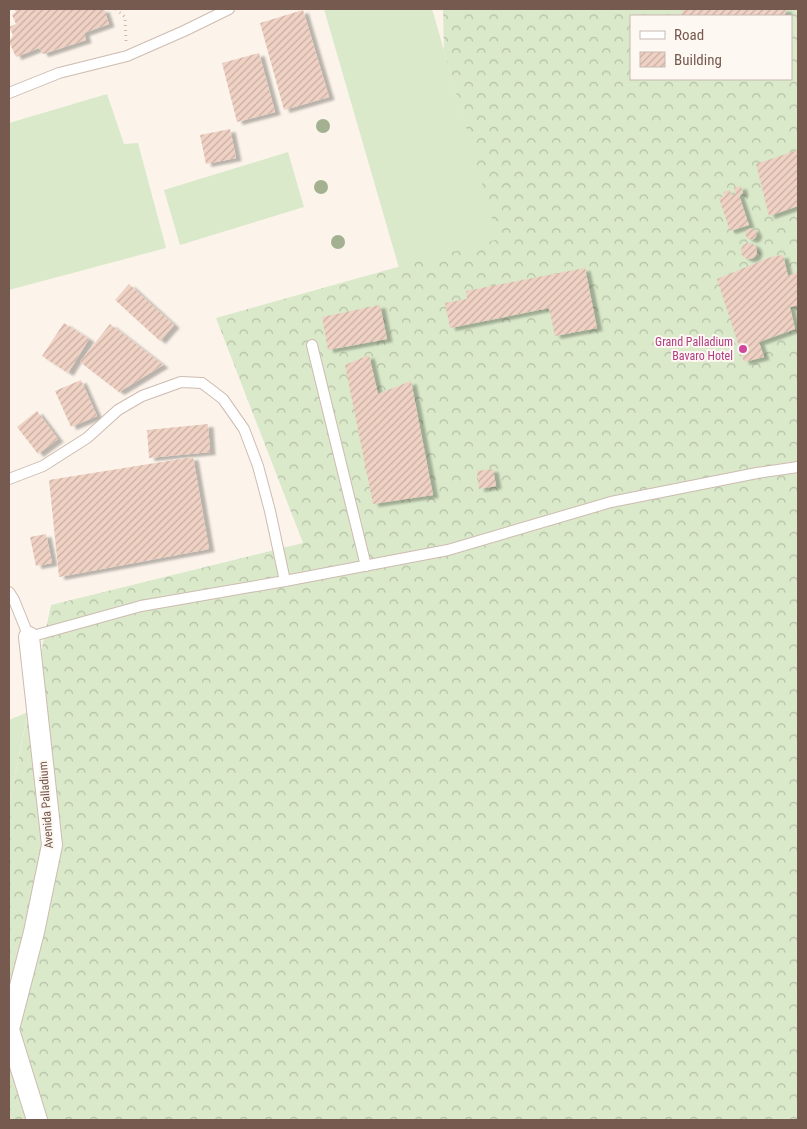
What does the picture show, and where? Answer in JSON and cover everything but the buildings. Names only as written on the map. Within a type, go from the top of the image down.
[{"type":"street","name":"Avenida Palladium","points":[[30,637],[52,845],[34,932],[9,1029],[37,1120]]},
{"type":"lane","points":[[9,93],[59,73],[127,56],[184,32],[229,9]]},
{"type":"lane","points":[[312,344],[366,566]]},
{"type":"lane","points":[[9,479],[43,466],[87,438],[118,410],[142,396],[181,382],[202,383],[223,399],[244,429],[258,466],[286,581]]},
{"type":"lane","points":[[9,592],[30,637],[141,606],[448,550],[611,502],[757,473],[798,468]]},
{"type":"path","points":[[116,9],[124,16],[127,56]]},
{"type":"green space","points":[[324,9],[432,9],[499,239],[399,268]]},
{"type":"green space","points":[[443,9],[798,9],[798,1120],[9,1120],[9,804],[51,605],[303,543],[216,318],[498,239],[444,50]]},
{"type":"green space","points":[[107,94],[124,144],[138,143],[166,248],[9,290],[9,123]]},
{"type":"green space","points":[[288,152],[304,207],[180,245],[164,190]]},
{"type":"green space","points":[[28,712],[9,804],[9,720]]},
{"type":"place","name":"Grand Palladium Bavaro Hotel","points":[[743,349]]}]
